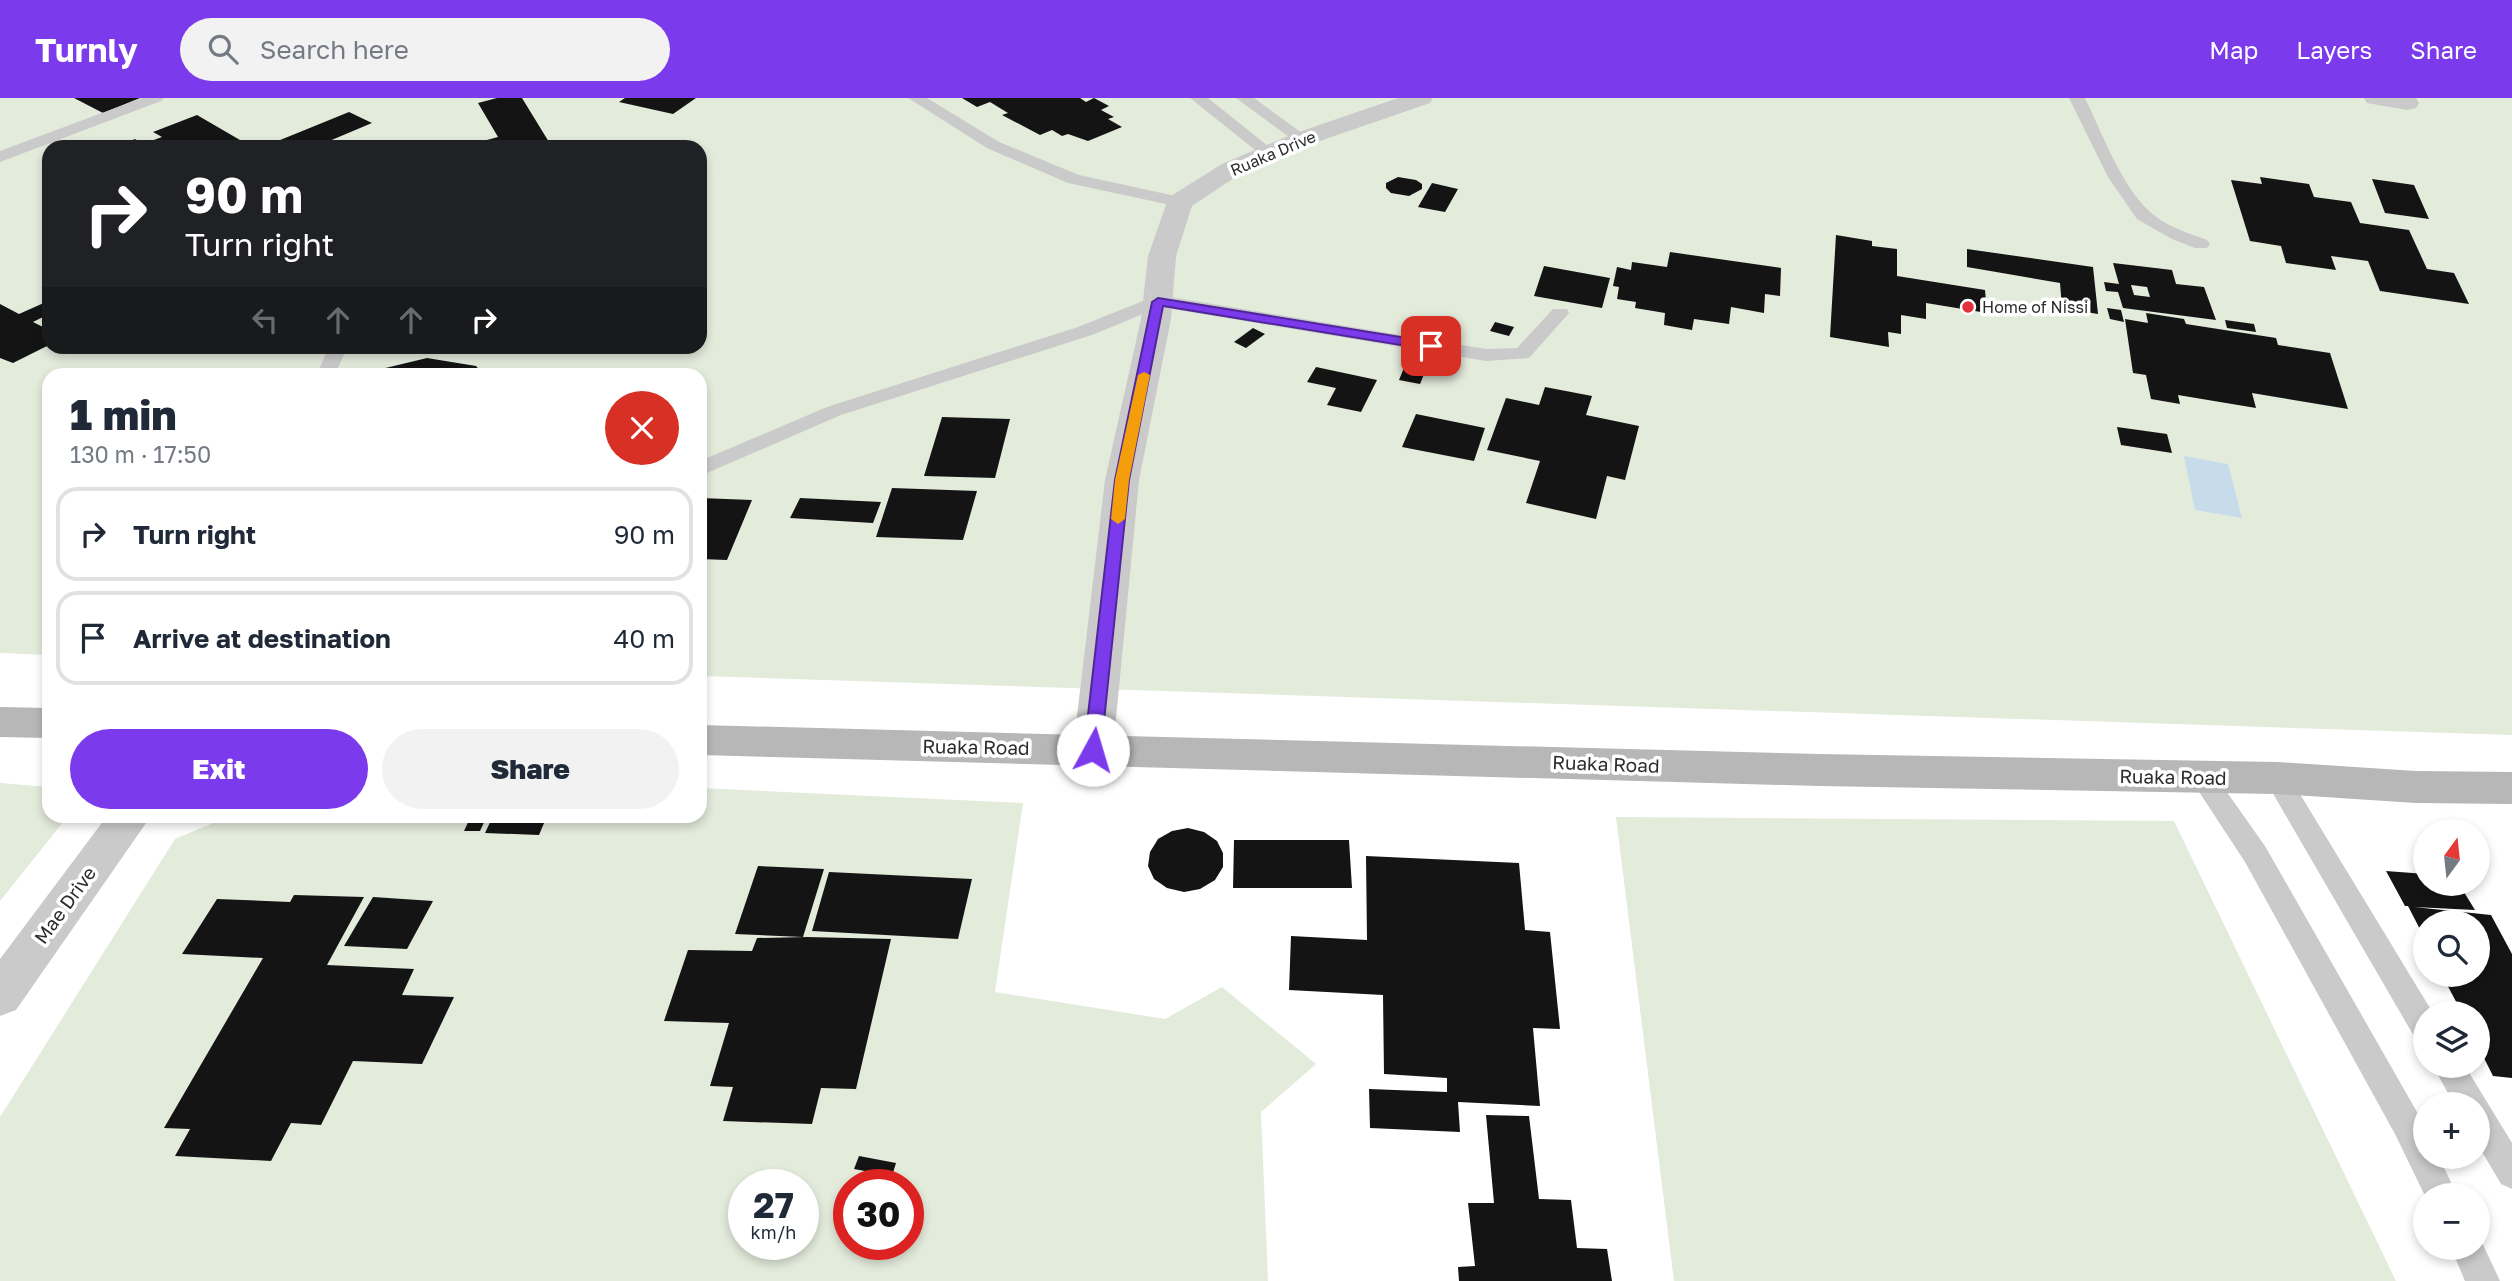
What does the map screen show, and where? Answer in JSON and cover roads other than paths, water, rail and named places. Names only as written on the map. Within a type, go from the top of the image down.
[{"type":"street","name":"Ruaka Drive","points":[[1180,202],[1231,169],[1302,139],[1421,98]]},
{"type":"street","points":[[2376,98],[2407,103]]},
{"type":"street","points":[[1093,750],[1122,480],[1158,302],[1162,256],[1180,202]]},
{"type":"street","points":[[0,722],[42,721]]},
{"type":"street","name":"Ruaka Road","points":[[707,740],[2277,778],[2416,787],[2512,788]]},
{"type":"street","name":"Mae Drive","points":[[0,995],[125,823]]},
{"type":"lane","points":[[45,140],[156,98]]},
{"type":"lane","points":[[916,98],[993,145],[1074,179],[1180,202]]},
{"type":"lane","points":[[1198,98],[1270,154]]},
{"type":"lane","points":[[1244,98],[1302,139]]},
{"type":"lane","points":[[2077,98],[2125,191],[2142,214],[2169,231],[2201,244]]},
{"type":"lane","points":[[0,157],[42,141]]},
{"type":"lane","points":[[707,466],[834,411],[1085,331],[1158,302],[1486,355],[1522,354],[1560,313]]},
{"type":"lane","points":[[2203,778],[2255,853],[2406,1123],[2435,1183]]},
{"type":"lane","points":[[2277,778],[2413,1006]]},
{"type":"lane","points":[[2490,1136],[2512,1173]]},
{"type":"lane","points":[[2473,1260],[2483,1281]]},
{"type":"water","points":[[2184,456],[2228,464],[2242,518],[2195,510]]},
{"type":"place","name":"Home of Nissi","points":[[1968,307]]}]
